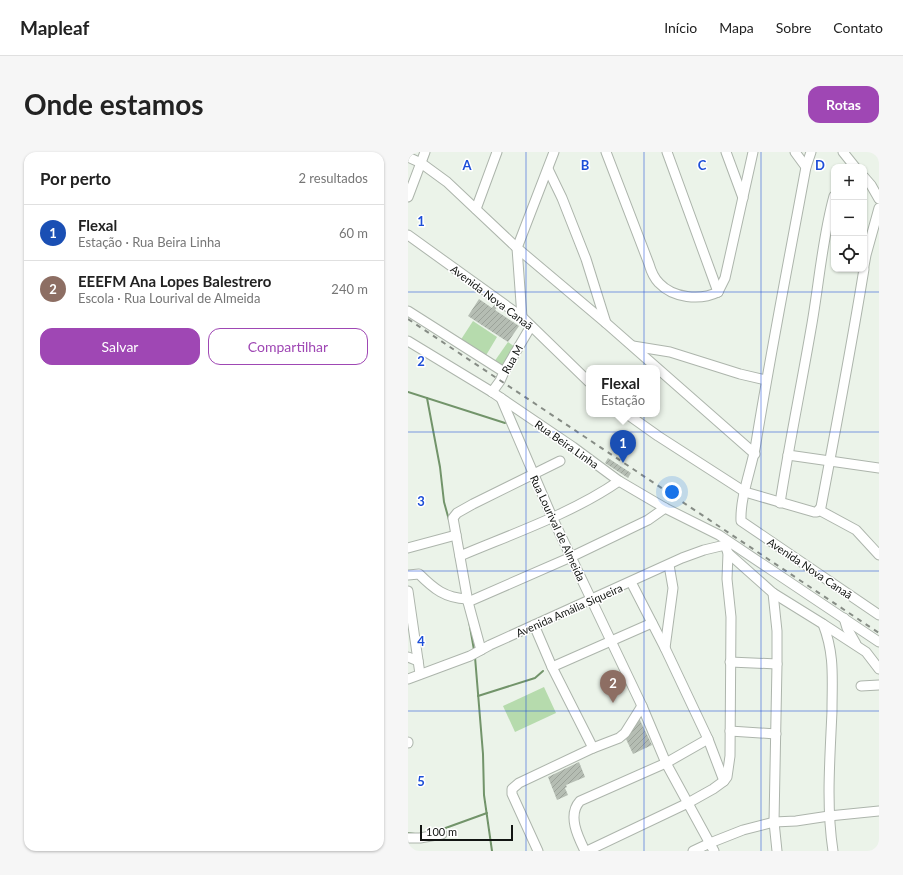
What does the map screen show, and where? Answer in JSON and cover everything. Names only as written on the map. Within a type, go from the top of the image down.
[{"type":"street","points":[[408,197],[426,152]]},
{"type":"street","points":[[476,209],[497,152]]},
{"type":"street","points":[[522,317],[517,248],[554,152]]},
{"type":"street","points":[[606,152],[656,280],[665,288],[694,298],[706,297],[718,292],[725,278],[753,152]]},
{"type":"street","points":[[667,152],[718,292]]},
{"type":"street","points":[[726,152],[743,198]]},
{"type":"street","points":[[795,152],[806,167]]},
{"type":"street","points":[[745,492],[755,454],[766,380],[806,167],[811,152]]},
{"type":"street","points":[[843,164],[845,154]]},
{"type":"street","points":[[845,154],[853,164]]},
{"type":"street","points":[[408,157],[421,163],[447,182],[517,248],[654,365]]},
{"type":"street","points":[[548,170],[562,198],[586,259],[606,323]]},
{"type":"street","points":[[867,181],[879,199]]},
{"type":"street","points":[[780,503],[833,200]]},
{"type":"street","points":[[867,251],[879,208]]},
{"type":"street","name":"Avenida Nova Canaã","points":[[408,235],[522,317],[586,379]]},
{"type":"street","points":[[816,511],[821,507],[854,333],[863,272]]},
{"type":"street","points":[[408,311],[504,372]]},
{"type":"street","name":"Rua M","points":[[492,392],[500,381],[531,326]]},
{"type":"street","name":"Rua Beira Linha","points":[[408,341],[492,392],[573,447],[619,481],[665,508],[709,529],[727,546]]},
{"type":"street","points":[[633,346],[670,352],[740,374],[766,380]]},
{"type":"street","points":[[660,370],[755,454]]},
{"type":"street","name":"Rua Lourival de Almeida","points":[[501,398],[533,475],[642,706],[666,763],[712,847]]},
{"type":"street","points":[[631,417],[745,492],[780,503],[816,511],[856,530],[879,555]]},
{"type":"street","points":[[788,455],[879,468]]},
{"type":"street","points":[[476,653],[453,518],[457,513],[473,504],[560,461]]},
{"type":"street","points":[[460,556],[552,517],[605,491],[619,481]]},
{"type":"street","name":"Avenida Nova Canaã","points":[[745,492],[741,521],[879,615]]},
{"type":"street","points":[[408,575],[419,574],[435,590],[468,600],[571,557],[648,520],[665,508]]},
{"type":"street","points":[[408,548],[456,535]]},
{"type":"street","points":[[727,546],[773,593],[824,624],[862,650]]},
{"type":"street","points":[[727,546],[746,554],[876,640],[862,650]]},
{"type":"street","points":[[708,739],[666,763],[580,801],[576,806],[574,819],[578,835],[586,851],[688,803],[724,781],[728,770],[730,756],[731,617],[727,579],[727,546]]},
{"type":"street","name":"Avenida Amália Siqueira","points":[[408,679],[476,653],[669,564],[704,550],[727,546]]},
{"type":"street","points":[[665,648],[673,588],[669,564]]},
{"type":"street","points":[[631,582],[665,648],[708,739],[724,781]]},
{"type":"street","points":[[408,591],[420,674]]},
{"type":"street","points":[[773,593],[777,631],[774,822],[777,851]]},
{"type":"street","points":[[844,618],[849,632],[862,650],[879,669]]},
{"type":"street","points":[[552,667],[612,642],[652,623]]},
{"type":"street","points":[[824,624],[833,663],[829,816],[833,851]]},
{"type":"street","points":[[534,625],[552,667],[593,748]]},
{"type":"street","points":[[408,657],[418,661]]},
{"type":"street","points":[[730,662],[777,664]]},
{"type":"street","points":[[861,686],[879,685]]},
{"type":"street","points":[[538,851],[512,794],[512,788],[519,783],[593,748],[622,736],[642,706]]},
{"type":"street","points":[[730,731],[776,734]]},
{"type":"street","points":[[693,851],[712,847],[743,830],[774,822],[879,811]]},
{"type":"street","points":[[408,838],[420,838],[442,834]]},
{"type":"green space","points":[[473,321],[497,337],[485,357],[460,341]]},
{"type":"green space","points":[[508,342],[515,347],[501,367],[494,362]]},
{"type":"green space","points":[[544,687],[556,713],[515,732],[503,706]]},
{"type":"building","points":[[479,299],[492,308],[495,304],[498,306],[495,310],[519,326],[508,342],[468,316]]},
{"type":"building","points":[[608,458],[631,473],[628,478],[605,463]]},
{"type":"building","points":[[638,716],[652,745],[633,754],[626,739]]},
{"type":"building","points":[[579,762],[585,777],[566,785],[567,787],[565,788],[568,795],[557,800],[548,777]]},
{"type":"waterway","points":[[408,392],[505,423]]},
{"type":"waterway","points":[[427,398],[440,467],[444,502],[449,520]]},
{"type":"waterway","points":[[469,621],[474,650]]},
{"type":"waterway","points":[[475,657],[483,754],[484,795],[492,851]]},
{"type":"waterway","points":[[478,696],[535,678],[543,671]]},
{"type":"waterway","points":[[440,830],[487,813]]},
{"type":"waterway","points":[[408,833],[415,834]]},
{"type":"railway","points":[[408,319],[879,633]]},
{"type":"place","name":"Flexal","points":[[623,463]]},
{"type":"place","name":"EEEFM Ana Lopes Balestrero","points":[[613,703]]}]
